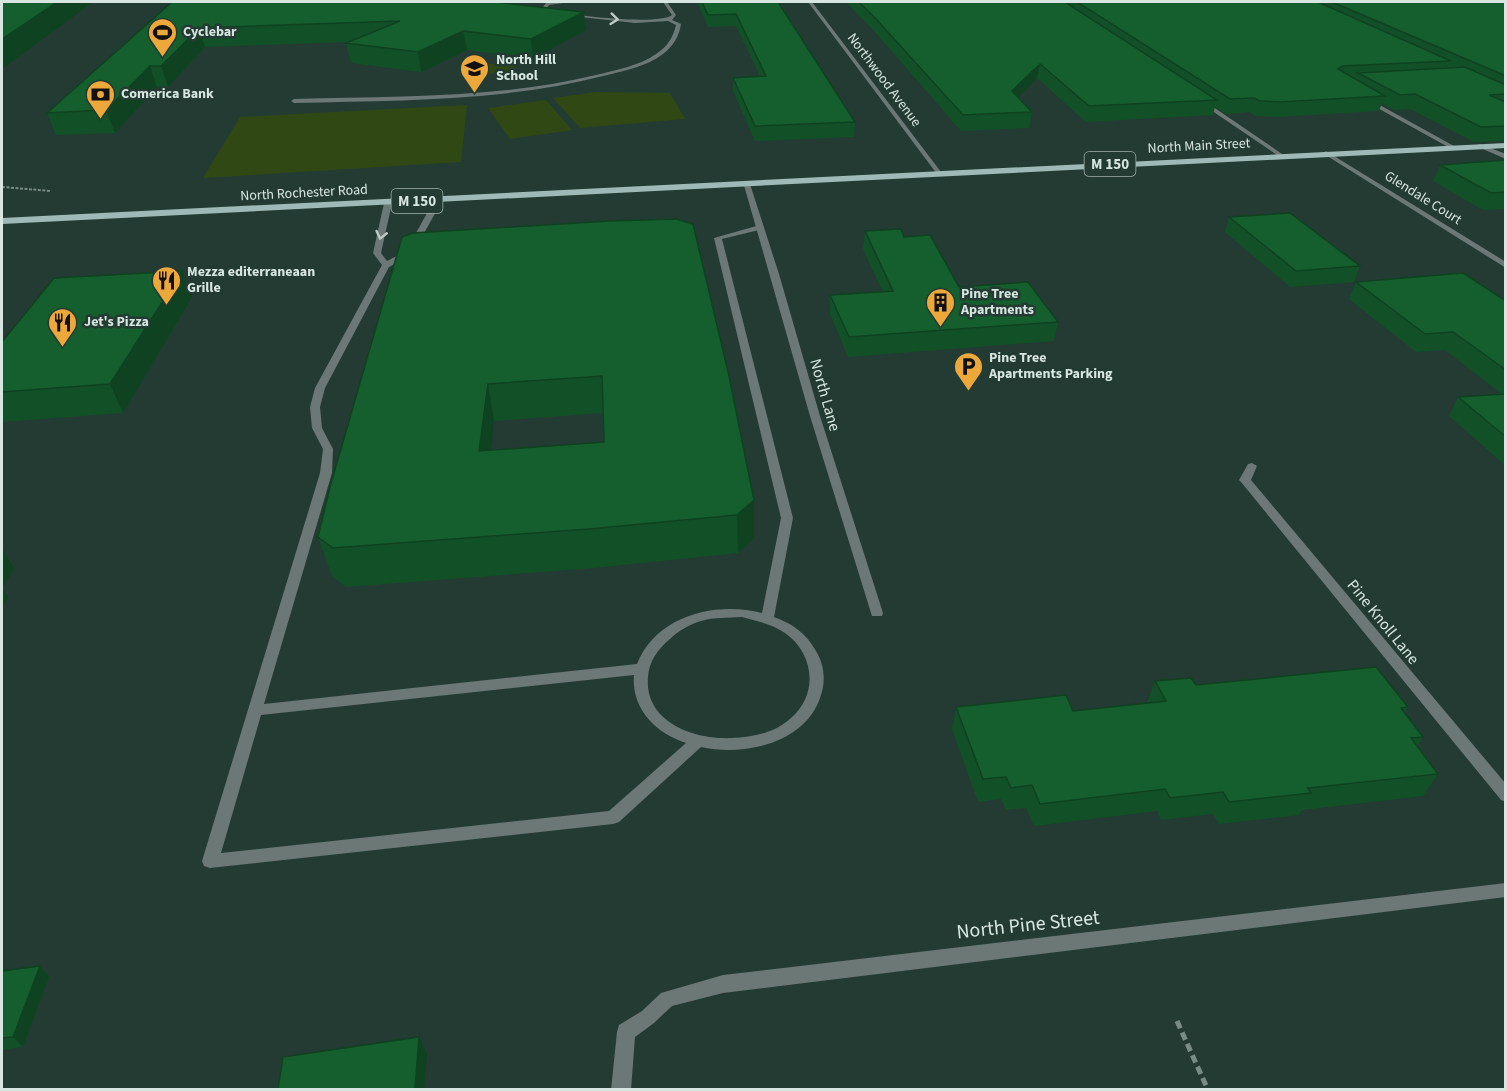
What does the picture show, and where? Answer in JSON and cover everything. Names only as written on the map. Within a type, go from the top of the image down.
[{"type":"main road","name":"North Main Street","points":[[715,186],[1506,145]]},
{"type":"main road","name":"North Rochester Road","points":[[2,221],[715,186]]},
{"type":"street","points":[[294,101],[515,92],[578,82],[628,68],[659,55],[676,39],[679,24],[669,20],[635,22],[543,10],[548,4],[568,2]]},
{"type":"street","points":[[665,2],[674,15],[669,20]]},
{"type":"street","name":"Northwood Avenue","points":[[810,2],[939,173]]},
{"type":"street","points":[[1359,95],[1452,147]]},
{"type":"street","points":[[1195,97],[1282,156]]},
{"type":"street","points":[[1480,146],[1506,157]]},
{"type":"street","name":"Glendale Court","points":[[1326,153],[1506,266]]},
{"type":"street","name":"North Lane","points":[[746,184],[877,613]]},
{"type":"street","points":[[439,200],[409,253],[386,265],[320,388],[315,407],[317,428],[328,449],[326,473],[210,861],[613,817],[697,742]]},
{"type":"street","points":[[386,265],[377,253],[388,202]]},
{"type":"street","points":[[760,227],[718,238],[787,518],[767,619]]},
{"type":"street","name":"Pine Knoll Lane","points":[[1252,466],[1245,480],[1506,796]]},
{"type":"street","points":[[742,613],[767,619],[790,630],[807,646],[817,666],[817,688],[808,710],[788,728],[760,740],[728,745],[697,742],[670,730],[650,712],[640,690],[641,669],[650,649],[666,632],[689,620],[715,614],[742,613]]},
{"type":"street","points":[[254,710],[641,669]]},
{"type":"street","name":"North Pine Street","points":[[621,1089],[626,1032],[648,1017],[667,999],[723,984],[1506,890]]},
{"type":"path","points":[[1177,1021],[1208,1089]]},
{"type":"green space","points":[[476,62],[518,67],[502,75],[459,70]]},
{"type":"green space","points":[[596,92],[670,93],[685,119],[580,128],[553,98]]},
{"type":"green space","points":[[546,100],[572,130],[510,139],[488,108]]},
{"type":"green space","points":[[467,105],[461,162],[203,178],[240,117]]},
{"type":"building","points":[[2,2],[57,2],[2,39]]},
{"type":"building","points":[[172,2],[495,2],[584,12],[531,39],[463,31],[418,52],[346,43],[400,21],[199,28],[161,66],[150,66],[106,110],[47,113]]},
{"type":"building","points":[[702,2],[778,2],[855,122],[755,126],[733,78],[766,76],[736,14],[708,15]]},
{"type":"building","points":[[859,2],[1065,2],[1217,100],[1089,106],[1040,64],[1012,91],[1032,112],[963,115]]},
{"type":"building","points":[[1077,2],[1318,2],[1451,61],[1343,66],[1338,69],[1385,96],[1280,102],[1260,101],[1254,98],[1230,99]]},
{"type":"building","points":[[1332,2],[1506,2],[1506,76]]},
{"type":"building","points":[[1465,67],[1506,85],[1506,94],[1489,95],[1506,102],[1506,126],[1481,127],[1415,94],[1400,95],[1358,73]]},
{"type":"building","points":[[1506,160],[1506,192],[1491,193],[1440,165]]},
{"type":"building","points":[[1290,213],[1360,266],[1296,271],[1229,217]]},
{"type":"building","points":[[676,219],[693,224],[729,376],[754,500],[737,515],[589,529],[333,548],[318,537],[330,487],[402,237],[413,233]],"holes":[[[602,376],[604,442],[479,451],[488,384]]]},
{"type":"building","points":[[901,229],[904,237],[930,235],[959,287],[1028,282],[1058,322],[849,337],[830,295],[893,291],[865,231]]},
{"type":"building","points":[[182,271],[110,384],[2,392],[2,342],[54,278]]},
{"type":"building","points":[[1463,273],[1506,301],[1506,370],[1453,332],[1425,334],[1356,282]]},
{"type":"building","points":[[1506,394],[1506,437],[1458,397]]},
{"type":"building","points":[[1376,667],[1408,707],[1401,708],[1423,737],[1411,738],[1438,774],[1308,788],[1311,793],[1229,802],[1223,792],[1170,798],[1165,789],[1040,804],[1032,785],[1011,788],[1006,777],[983,779],[956,707],[1066,695],[1073,711],[1166,701],[1155,681],[1191,678],[1196,685]]},
{"type":"building","points":[[40,966],[13,1037],[2,1038],[2,971]]},
{"type":"building","points":[[419,1037],[415,1089],[278,1089],[283,1057]]},
{"type":"place","name":"Cyclebar","points":[[162,58]]},
{"type":"place","name":"North Hill School","points":[[475,94]]},
{"type":"place","name":"Comerica Bank","points":[[100,120]]},
{"type":"place","name":"Mezza editerraneaan Grille","points":[[166,306]]},
{"type":"place","name":"Pine Tree Apartments","points":[[940,328]]},
{"type":"place","name":"Jet's Pizza","points":[[63,348]]},
{"type":"place","name":"Pine Tree Apartments Parking","points":[[968,392]]}]
